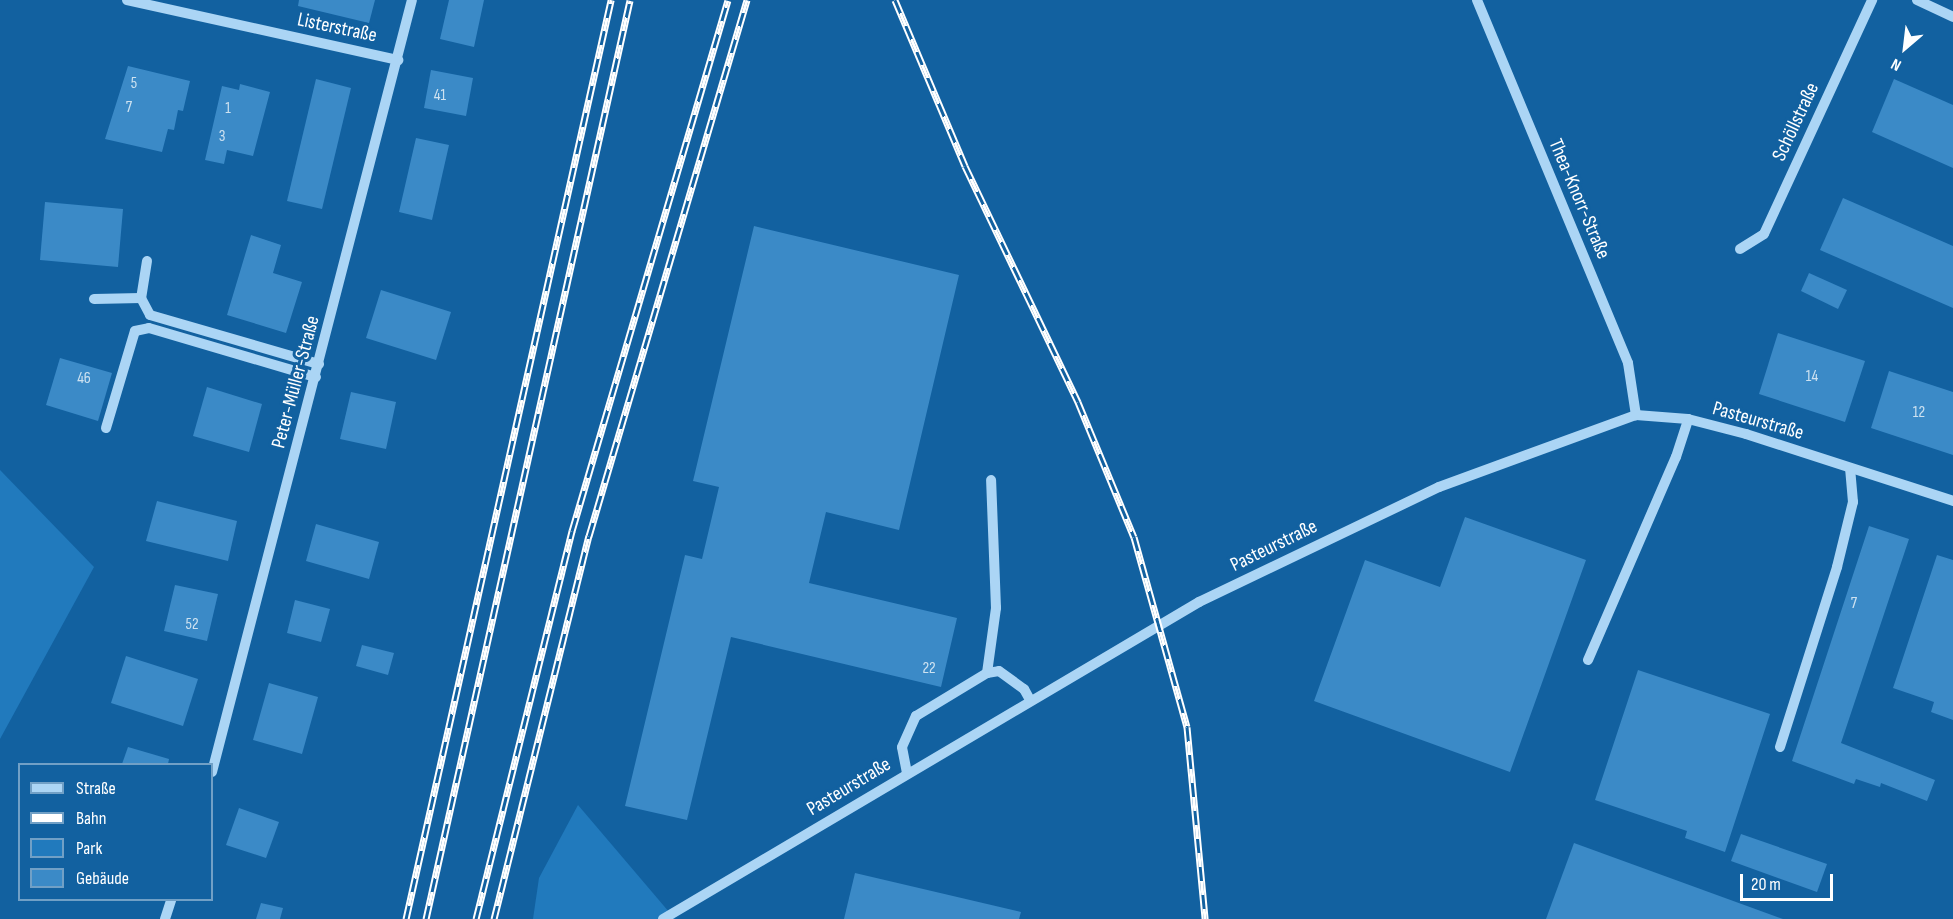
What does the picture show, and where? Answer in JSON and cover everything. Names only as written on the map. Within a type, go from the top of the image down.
[{"type":"street","name":"Listerstraße","points":[[127,0],[398,60]]},
{"type":"street","name":"Peter-Müller-Straße","points":[[213,768],[412,0]]},
{"type":"street","name":"Thea-Knorr-Straße","points":[[1477,0],[1628,363],[1636,415]]},
{"type":"street","name":"Schöllstraße","points":[[1740,249],[1764,234],[1872,0]]},
{"type":"street","points":[[1917,0],[1953,17]]},
{"type":"street","points":[[147,261],[141,297],[150,315],[319,364]]},
{"type":"street","points":[[94,299],[141,297]]},
{"type":"street","points":[[106,428],[135,331],[149,328],[316,377]]},
{"type":"street","name":"Pasteurstraße","points":[[663,919],[1199,602],[1439,487],[1636,415],[1688,419],[1953,501]]},
{"type":"street","points":[[1588,660],[1676,457],[1688,419]]},
{"type":"street","points":[[1780,747],[1837,567],[1853,502],[1851,468]]},
{"type":"street","points":[[987,673],[996,608],[991,480]]},
{"type":"street","points":[[907,773],[902,747],[916,716],[987,673],[999,671],[1024,689],[1030,700]]},
{"type":"street","points":[[165,919],[171,901]]},
{"type":"green space","points":[[0,470],[94,567],[0,739]]},
{"type":"green space","points":[[578,805],[675,919],[533,919],[539,878]]},
{"type":"building","points":[[299,0],[375,0],[369,23],[298,6]]},
{"type":"building","points":[[449,0],[484,0],[474,47],[440,39]]},
{"type":"building","points":[[128,66],[190,81],[183,111],[178,110],[174,130],[168,129],[162,152],[105,139]]},
{"type":"building","points":[[431,70],[473,78],[466,116],[424,108]]},
{"type":"building","points":[[316,79],[351,88],[322,209],[287,201]]},
{"type":"building","points":[[1894,79],[1953,105],[1953,168],[1872,132]]},
{"type":"building","points":[[240,84],[270,92],[253,156],[227,150],[224,164],[205,160],[222,86],[239,90]]},
{"type":"building","points":[[416,138],[449,145],[432,220],[399,212]]},
{"type":"building","points":[[1843,198],[1953,246],[1953,308],[1820,250]]},
{"type":"building","points":[[45,202],[123,209],[118,267],[40,260]]},
{"type":"building","points":[[754,226],[959,275],[899,530],[826,512],[809,583],[957,618],[941,687],[731,637],[687,820],[625,806],[685,555],[702,559],[719,487],[693,481]]},
{"type":"building","points":[[251,235],[281,245],[273,273],[302,282],[286,333],[227,315]]},
{"type":"building","points":[[1809,273],[1847,290],[1838,309],[1801,291]]},
{"type":"building","points":[[381,290],[451,312],[436,360],[366,338]]},
{"type":"building","points":[[1778,333],[1865,361],[1845,422],[1759,394]]},
{"type":"building","points":[[60,358],[112,373],[98,421],[46,405]]},
{"type":"building","points":[[1889,371],[1953,392],[1953,455],[1871,428]]},
{"type":"building","points":[[207,387],[262,404],[249,452],[193,436]]},
{"type":"building","points":[[351,392],[396,402],[386,449],[340,439]]},
{"type":"building","points":[[157,501],[237,521],[228,561],[146,541]]},
{"type":"building","points":[[1465,517],[1586,560],[1510,772],[1314,701],[1365,560],[1440,587]]},
{"type":"building","points":[[316,524],[379,542],[369,579],[306,561]]},
{"type":"building","points":[[1869,526],[1909,539],[1841,743],[1935,780],[1927,801],[1881,783],[1880,787],[1856,779],[1854,784],[1792,761]]},
{"type":"building","points":[[1937,555],[1953,560],[1953,720],[1931,712],[1934,702],[1893,688]]},
{"type":"building","points":[[175,585],[218,594],[207,641],[164,631]]},
{"type":"building","points":[[295,600],[330,609],[321,642],[287,633]]},
{"type":"building","points":[[362,645],[394,653],[388,675],[356,666]]},
{"type":"building","points":[[126,656],[198,679],[183,726],[111,703]]},
{"type":"building","points":[[1638,670],[1770,714],[1725,852],[1685,838],[1687,831],[1595,800]]},
{"type":"building","points":[[269,683],[318,697],[302,754],[253,740]]},
{"type":"building","points":[[128,747],[169,759],[168,763],[122,763]]},
{"type":"building","points":[[239,808],[279,822],[266,858],[226,845]]},
{"type":"building","points":[[1741,834],[1827,864],[1817,892],[1731,861]]},
{"type":"building","points":[[1574,843],[1783,919],[1546,919]]},
{"type":"building","points":[[855,873],[1021,912],[1019,919],[844,919]]},
{"type":"building","points":[[261,903],[283,908],[280,919],[256,919]]},
{"type":"railway","points":[[406,919],[611,0]]},
{"type":"railway","points":[[426,919],[630,0]]},
{"type":"railway","points":[[476,919],[572,531],[728,0]]},
{"type":"railway","points":[[494,919],[589,536],[747,0]]},
{"type":"railway","points":[[895,0],[965,166],[1078,402],[1134,537],[1187,727],[1205,919]]}]
